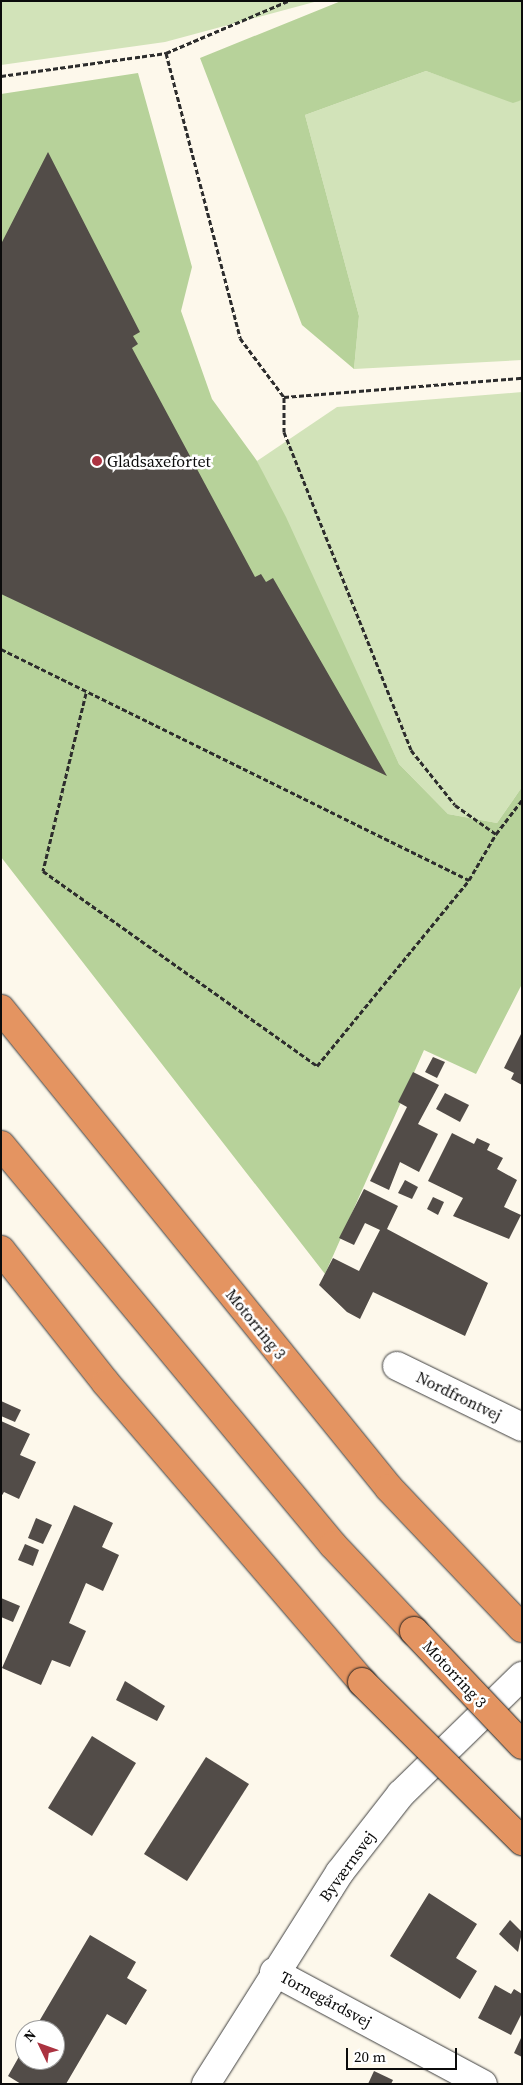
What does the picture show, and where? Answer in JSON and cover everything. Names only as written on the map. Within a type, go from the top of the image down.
[{"type":"highway","name":"Motorring 3","points":[[1,1009],[389,1488],[522,1628]]},
{"type":"highway","name":"Motorring 3","points":[[1,1145],[333,1545],[522,1745]]},
{"type":"highway","points":[[1,1250],[106,1383],[362,1682],[522,1841]]},
{"type":"street","name":"Nordfrontvej","points":[[397,1366],[522,1426]]},
{"type":"street","name":"Byværnsvej","points":[[206,2084],[274,1972],[340,1872],[401,1794],[522,1676]]},
{"type":"street","name":"Tornegårdsvej","points":[[274,1972],[483,2084]]},
{"type":"path","points":[[1,76],[166,53],[288,1]]},
{"type":"path","points":[[166,53],[240,338],[284,397],[284,432],[411,750],[455,805],[496,834]]},
{"type":"path","points":[[284,397],[522,378]]},
{"type":"path","points":[[1,649],[86,693],[469,880]]},
{"type":"path","points":[[86,693],[44,870],[317,1066],[469,880],[496,834],[522,800]]},
{"type":"green space","points":[[1,1],[318,1],[165,42],[1,65]]},
{"type":"green space","points":[[341,1],[522,1],[522,100],[513,103],[426,71],[305,115],[359,316],[354,369],[302,325],[200,58]]},
{"type":"green space","points":[[426,71],[513,102],[522,100],[522,360],[354,369],[359,316],[305,115]]},
{"type":"green space","points":[[138,73],[192,267],[181,311],[212,399],[257,461],[286,517],[399,764],[448,814],[497,823],[522,787],[522,984],[476,1074],[424,1050],[325,1274],[1,857],[1,94]]},
{"type":"green space","points":[[522,392],[522,787],[497,823],[448,814],[399,764],[257,461],[337,407]]},
{"type":"building","name":"Gladsaxefortet","points":[[48,152],[140,332],[133,336],[138,344],[132,348],[255,577],[261,574],[266,582],[273,578],[387,776],[1,594],[1,244]]},
{"type":"building","points":[[522,1032],[522,1085],[511,1079],[514,1073],[504,1068]]},
{"type":"building","points":[[433,1057],[445,1062],[437,1078],[425,1072]]},
{"type":"building","points":[[413,1072],[439,1085],[418,1124],[438,1134],[419,1172],[400,1162],[389,1190],[370,1181],[407,1107],[398,1102]]},
{"type":"building","points":[[445,1093],[469,1105],[460,1122],[436,1109]]},
{"type":"building","points":[[452,1133],[474,1144],[477,1138],[490,1144],[487,1150],[503,1158],[497,1169],[517,1180],[504,1207],[521,1215],[509,1239],[453,1216],[463,1198],[428,1181]]},
{"type":"building","points":[[405,1180],[418,1187],[412,1199],[398,1193]]},
{"type":"building","points":[[364,1189],[398,1206],[387,1229],[488,1283],[465,1336],[373,1292],[360,1319],[347,1312],[319,1285],[333,1258],[359,1271],[380,1230],[365,1223],[354,1245],[339,1238]]},
{"type":"building","points":[[433,1197],[444,1202],[438,1215],[427,1209]]},
{"type":"building","points":[[1,1401],[21,1410],[15,1422],[1,1416]]},
{"type":"building","points":[[1,1421],[30,1434],[20,1455],[36,1462],[19,1499],[4,1492],[1,1497]]},
{"type":"building","points":[[74,1505],[113,1523],[102,1547],[119,1555],[103,1591],[86,1583],[69,1623],[86,1631],[70,1667],[52,1660],[41,1685],[2,1668]]},
{"type":"building","points":[[36,1518],[52,1525],[43,1544],[28,1538]]},
{"type":"building","points":[[25,1544],[39,1550],[33,1566],[18,1560]]},
{"type":"building","points":[[1,1598],[20,1606],[13,1622],[1,1617]]},
{"type":"building","points":[[125,1681],[165,1706],[157,1721],[116,1700]]},
{"type":"building","points":[[92,1736],[136,1763],[92,1836],[48,1808]]},
{"type":"building","points":[[206,1757],[249,1784],[187,1881],[144,1854]]},
{"type":"building","points":[[429,1893],[477,1924],[456,1958],[477,1971],[460,1999],[390,1956]]},
{"type":"building","points":[[510,1920],[522,1932],[518,1952],[499,1934]]},
{"type":"building","points":[[90,1935],[136,1962],[127,1978],[147,1990],[126,2025],[107,2014],[66,2084],[21,2084],[8,2076],[15,2064],[15,2070],[65,2070],[65,2020],[40,2020]]},
{"type":"building","points":[[495,1985],[511,1994],[514,1989],[522,1994],[522,2013],[511,2035],[478,2018]]},
{"type":"building","points":[[522,2036],[522,2057],[514,2053]]},
{"type":"building","points":[[374,2071],[393,2080],[391,2084],[368,2084]]},
{"type":"place","name":"Gladsaxefortet","points":[[97,461]]}]
